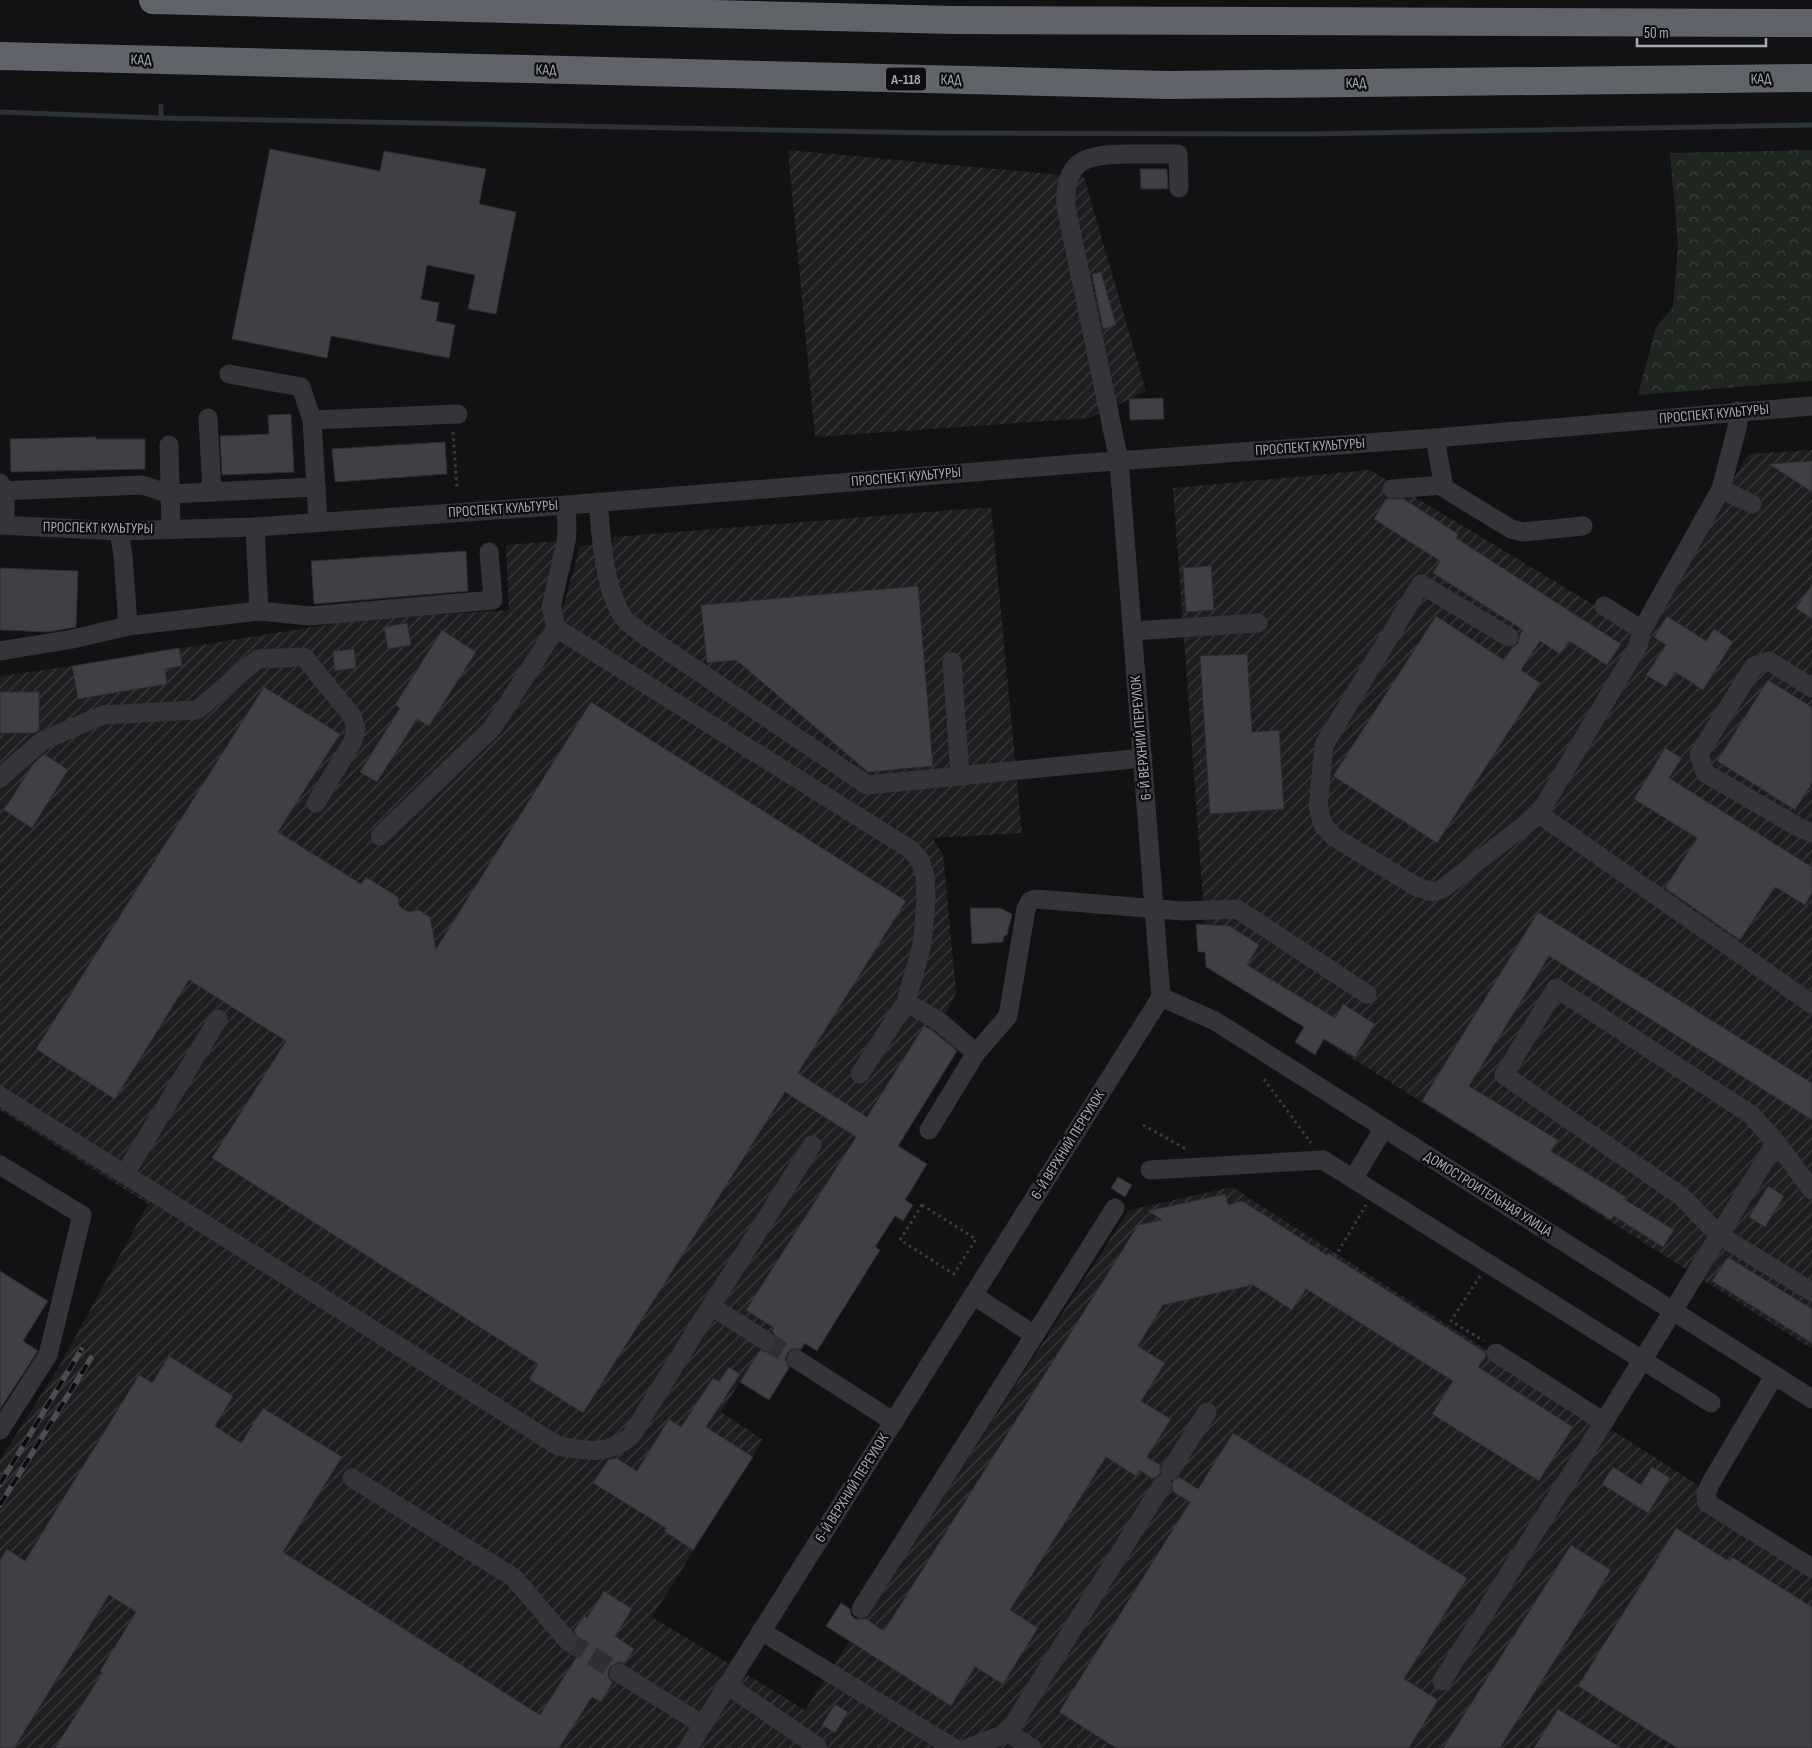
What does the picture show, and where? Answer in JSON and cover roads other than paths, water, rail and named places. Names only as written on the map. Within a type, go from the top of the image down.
[{"type":"highway","points":[[153,0],[953,20],[1812,23]]},
{"type":"highway","name":"КАД","points":[[0,56],[1168,85],[1812,78]]},
{"type":"street","name":"6-Й ВЕРХНИЙ ПЕРЕУЛОК","points":[[688,1748],[1161,997],[1119,461],[1066,206],[1065,192],[1067,180],[1072,171],[1082,160],[1096,155],[1178,154],[1179,188]]},
{"type":"street","points":[[230,374],[301,387],[312,420],[318,522]]},
{"type":"street","name":"ПРОСПЕКТ КУЛЬТУРЫ","points":[[3,525],[119,531],[318,522],[566,505],[1435,438],[1812,406]]},
{"type":"street","points":[[1509,637],[1422,584],[1324,745],[1318,808],[1323,825],[1334,836],[1418,887],[1432,892],[1442,889],[1539,814],[1638,646],[1642,630],[1721,489],[1738,424],[1737,411]]},
{"type":"street","points":[[312,420],[455,414]]},
{"type":"street","points":[[208,418],[212,492]]},
{"type":"street","points":[[1435,438],[1443,485],[1446,490],[1516,531],[1584,526]]},
{"type":"street","points":[[169,445],[171,529]]},
{"type":"street","points":[[3,525],[2,488],[142,485],[170,494],[316,487]]},
{"type":"street","points":[[1392,489],[1443,485]]},
{"type":"street","points":[[1721,489],[1752,504]]},
{"type":"street","points":[[598,502],[602,544],[612,595],[623,618],[640,632],[867,786],[1143,758]]},
{"type":"street","points":[[566,505],[566,542],[551,607],[556,628],[910,849],[920,860],[925,876],[926,901],[922,945],[906,1002],[860,1074]]},
{"type":"street","points":[[255,526],[259,611]]},
{"type":"street","points":[[119,531],[123,555],[128,626]]},
{"type":"street","points":[[0,651],[128,626],[259,611],[310,616],[493,600],[489,552]]},
{"type":"street","points":[[1604,606],[1642,630]]},
{"type":"street","points":[[1132,630],[1258,623]]},
{"type":"street","points":[[380,836],[493,727],[556,628]]},
{"type":"street","points":[[0,778],[42,741],[103,715],[197,710],[258,659],[304,657],[352,716],[356,728],[353,741],[316,802]]},
{"type":"street","points":[[1812,688],[1769,661],[1754,666],[1698,754],[1705,773],[1800,828],[1812,832]]},
{"type":"street","points":[[952,662],[960,776]]},
{"type":"street","points":[[1539,814],[1812,1004]]},
{"type":"street","points":[[929,1130],[976,1053],[1008,1016],[1026,909],[1030,901],[1036,899],[1183,911],[1237,908],[1367,994]]},
{"type":"street","points":[[1812,1190],[1776,1142],[1750,1114],[1556,988],[1504,1075],[1681,1196],[1719,1235],[1812,1292]]},
{"type":"street","name":"ДОМОСТРОИТЕЛЬНАЯ УЛИЦА","points":[[1161,997],[1215,1021],[1812,1399]]},
{"type":"street","points":[[906,1002],[940,1022],[976,1053]]},
{"type":"street","points":[[125,1174],[218,1019]]},
{"type":"street","points":[[0,1096],[558,1446],[590,1451],[608,1449],[621,1444],[631,1436],[812,1145]]},
{"type":"street","points":[[1353,1179],[1384,1128]]},
{"type":"street","points":[[1442,1680],[1673,1311],[1776,1142]]},
{"type":"street","points":[[1150,1170],[1323,1160],[1711,1403]]},
{"type":"street","points":[[0,1164],[82,1215],[48,1355],[0,1430]]},
{"type":"street","points":[[861,1609],[1115,1208]]},
{"type":"street","points":[[973,1295],[1034,1335]]},
{"type":"street","points":[[711,1306],[766,1341]]},
{"type":"street","points":[[1496,1353],[1604,1422]]},
{"type":"street","points":[[796,1358],[894,1422]]},
{"type":"street","points":[[1774,1376],[1710,1484],[1706,1494],[1707,1503],[1812,1568]]},
{"type":"street","points":[[968,1748],[1008,1733],[1207,1412]]},
{"type":"street","points":[[352,1478],[513,1578],[568,1641]]},
{"type":"street","points":[[760,1631],[954,1748]]},
{"type":"street","points":[[619,1672],[702,1724]]},
{"type":"street","points":[[727,1685],[817,1746]]},
{"type":"street","points":[[1008,1733],[1032,1748]]},
{"type":"waterway","points":[[161,106],[161,118]]},
{"type":"waterway","points":[[0,112],[161,118],[934,133],[1309,134],[1812,125]]},
{"type":"tunnel","points":[[766,1341],[796,1359]]},
{"type":"tunnel","points":[[568,1641],[619,1673]]},
{"type":"railway","points":[[0,1484],[81,1350]]},
{"type":"railway","points":[[0,1505],[91,1358]]}]
